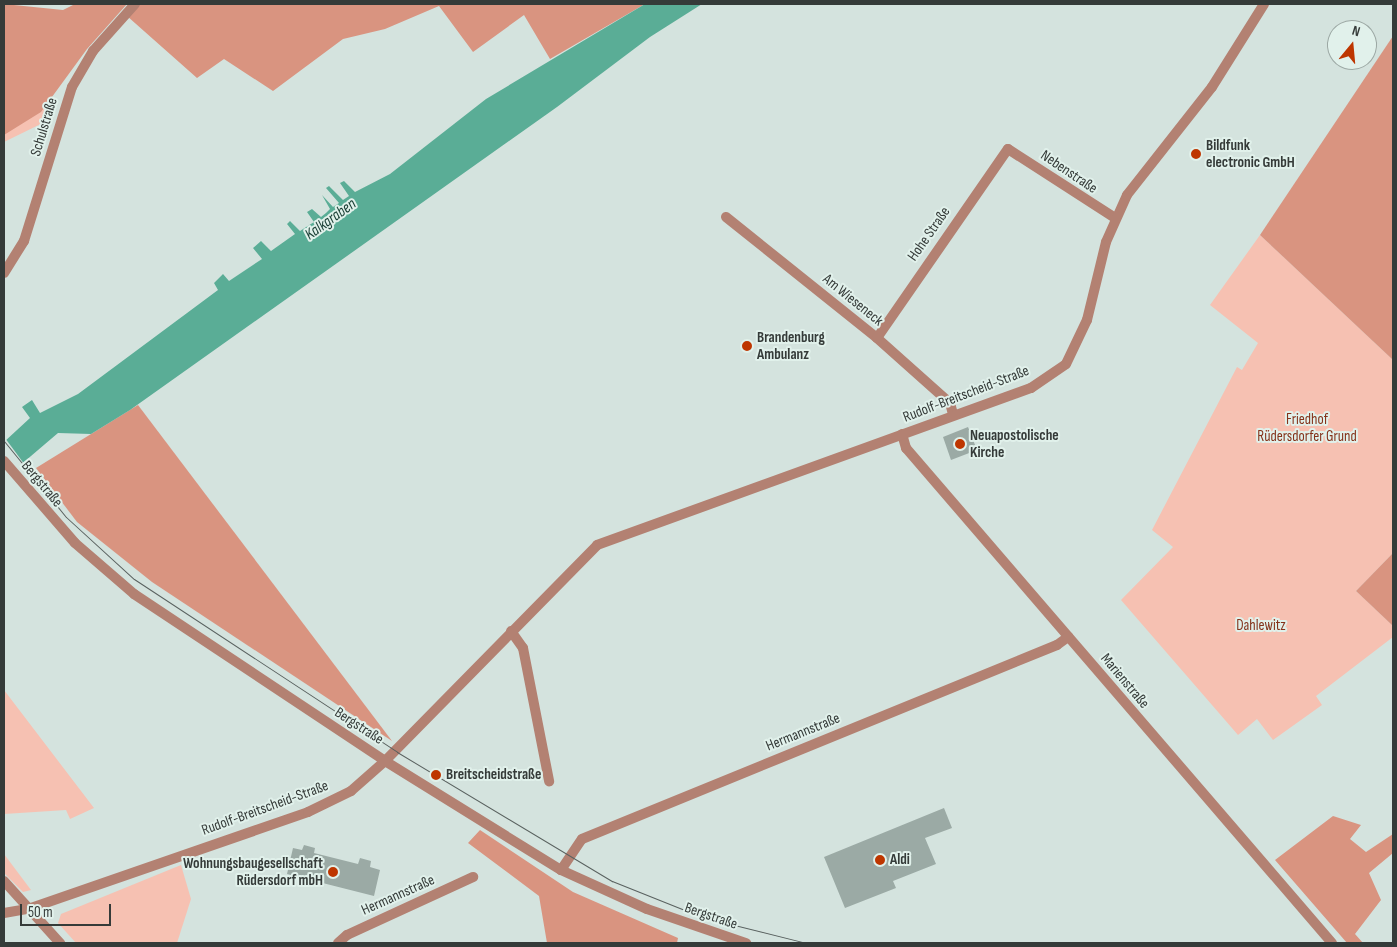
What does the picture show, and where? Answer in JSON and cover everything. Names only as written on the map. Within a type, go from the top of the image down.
[{"type":"street","name":"Schulstraße","points":[[4,273],[24,241],[81,69],[135,4]]},
{"type":"street","name":"Rudolf-Breitscheid-Straße","points":[[4,912],[31,908],[334,801],[385,761],[510,631],[597,545],[953,414],[1031,388],[1066,364],[1087,320],[1115,218],[1127,195],[1212,87],[1264,4]]},
{"type":"street","name":"Nebenstraße","points":[[1008,149],[1115,218]]},
{"type":"street","name":"Hohe Straße","points":[[876,338],[1008,149]]},
{"type":"street","name":"Am Wieseneck","points":[[726,217],[876,338],[950,403],[953,414]]},
{"type":"street","name":"Marienstraße","points":[[902,434],[906,448],[1332,943]]},
{"type":"street","name":"Bergstraße","points":[[4,461],[58,526],[105,571],[166,617],[385,761],[561,870],[647,909],[746,943]]},
{"type":"street","points":[[510,631],[523,648],[549,781]]},
{"type":"street","name":"Hermannstraße","points":[[561,870],[582,839],[1057,645],[1068,637]]},
{"type":"street","name":"Hermannstraße","points":[[338,943],[347,935],[472,877]]},
{"type":"street","points":[[4,881],[31,908],[60,943]]},
{"type":"green space","points":[[4,26],[53,118],[4,142]]},
{"type":"green space","points":[[1260,235],[1393,360],[1393,553],[1356,591],[1393,626],[1393,637],[1316,696],[1322,705],[1273,740],[1257,719],[1238,735],[1121,600],[1173,547],[1152,530],[1237,367],[1242,370],[1258,343],[1210,305]]},
{"type":"green space","points":[[4,690],[94,808],[70,819],[66,810],[4,814]]},
{"type":"green space","points":[[4,854],[31,890],[23,892],[4,873]]},
{"type":"green space","points":[[181,865],[191,899],[177,943],[76,943],[58,923],[61,914]]},
{"type":"shaded area","points":[[4,4],[63,10],[75,4],[127,4],[87,49],[41,112],[4,135]]},
{"type":"shaded area","points":[[139,4],[645,4],[550,59],[524,15],[473,52],[439,6],[385,29],[343,39],[273,91],[224,59],[197,78],[127,16]]},
{"type":"shaded area","points":[[1393,36],[1393,360],[1260,235],[1370,70],[1377,70],[1377,60]]},
{"type":"shaded area","points":[[138,405],[392,741],[152,582],[77,522],[36,468]]},
{"type":"shaded area","points":[[1393,553],[1393,626],[1356,591]]},
{"type":"shaded area","points":[[1333,816],[1361,825],[1350,839],[1366,852],[1393,834],[1393,853],[1369,873],[1381,900],[1355,934],[1363,943],[1347,943],[1275,860]]},
{"type":"shaded area","points":[[480,830],[573,892],[678,938],[677,943],[547,943],[539,896],[468,843]]},
{"type":"water","name":"Kalkgraben","points":[[645,4],[702,4],[650,37],[557,107],[130,410],[91,434],[58,433],[4,479],[4,442],[30,418],[22,407],[32,400],[40,413],[78,394],[218,290],[214,283],[223,274],[229,281],[262,259],[253,248],[261,241],[271,251],[295,234],[287,224],[290,221],[300,231],[314,222],[307,212],[312,209],[321,217],[326,213],[330,209],[322,195],[333,207],[339,203],[326,188],[329,186],[343,200],[349,196],[340,183],[344,181],[355,192],[390,174],[486,99]]},
{"type":"pier","points":[[4,439],[25,465],[4,482]]},
{"type":"building","name":"Neuapostolische Kirche","points":[[968,427],[977,450],[951,460],[943,437]]},
{"type":"building","name":"Aldi","points":[[944,808],[952,828],[925,838],[936,864],[893,881],[896,888],[845,908],[824,857]]},
{"type":"building","name":"Wohnungsbaugesellschaft Rüdersdorf mbH","points":[[304,845],[315,848],[314,853],[358,864],[360,858],[371,861],[370,867],[380,870],[374,896],[287,874],[293,848],[302,850]]},
{"type":"tram line","points":[[4,441],[66,517],[134,579],[397,752],[612,881],[702,917],[806,943]]},
{"type":"place","name":"Bildfunk electronic GmbH","points":[[1196,154]]},
{"type":"place","name":"Brandenburg Ambulanz","points":[[747,346]]},
{"type":"place","name":"Neuapostolische Kirche","points":[[960,444]]},
{"type":"place","name":"Breitscheidstraße","points":[[436,775]]},
{"type":"place","name":"Aldi","points":[[880,860]]},
{"type":"place","name":"Wohnungsbaugesellschaft Rüdersdorf mbH","points":[[333,872]]},
{"type":"park label","name":"Friedhof Rüdersdorfer Grund","points":[[1307,428]]},
{"type":"park label","name":"Dahlewitz","points":[[1261,626]]}]
